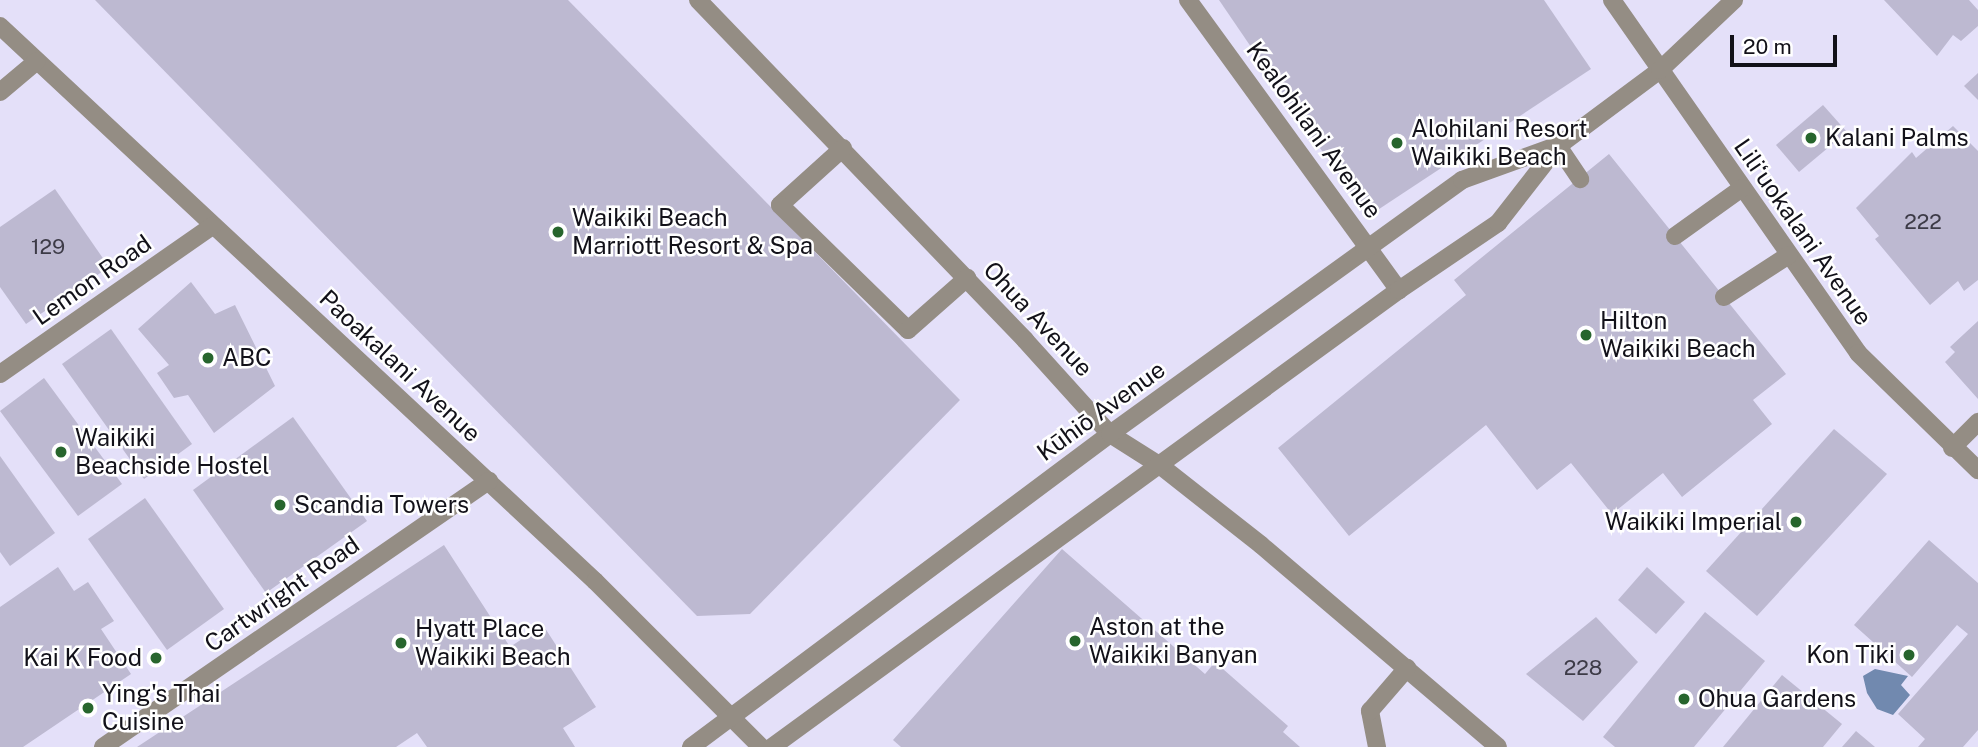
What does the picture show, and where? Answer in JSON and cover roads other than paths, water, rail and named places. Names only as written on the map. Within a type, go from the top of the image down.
[{"type":"street","name":"Ohua Avenue","points":[[698,0],[967,278],[1110,434],[1162,467],[1499,747]]},
{"type":"street","name":"Kealohilani Avenue","points":[[1188,0],[1399,290]]},
{"type":"street","name":"Liliʻuokalani Avenue","points":[[1612,0],[1858,354],[1952,448],[1978,470]]},
{"type":"street","name":"Kūhiō Avenue","points":[[772,747],[1162,467],[1399,290],[1498,223],[1558,146],[1660,70],[1734,0]]},
{"type":"street","name":"Paoakalani Avenue","points":[[0,26],[489,481],[735,716],[761,747]]},
{"type":"street","points":[[0,92],[37,61]]},
{"type":"street","points":[[1558,146],[1580,179]]},
{"type":"street","name":"Kūhiō Avenue","points":[[691,747],[1110,434],[1462,180],[1558,146]]},
{"type":"street","points":[[843,148],[780,205],[908,330],[967,278]]},
{"type":"street","points":[[1675,236],[1742,188]]},
{"type":"street","name":"Lemon Road","points":[[0,374],[212,226]]},
{"type":"street","points":[[1724,297],[1788,254]]},
{"type":"street","points":[[1952,448],[1978,422]]},
{"type":"street","name":"Cartwright Road","points":[[103,747],[489,481]]},
{"type":"street","points":[[1377,747],[1370,711],[1407,668]]},
{"type":"water","points":[[1875,669],[1908,676],[1901,685],[1910,695],[1893,715],[1877,709],[1867,693],[1863,676]]},
{"type":"place","name":"Kalani Palms","points":[[1811,138]]},
{"type":"place","name":"Alohilani Resort Waikiki Beach","points":[[1397,143]]},
{"type":"place","name":"Waikiki Beach Marriott Resort & Spa","points":[[558,232]]},
{"type":"place","name":"Hilton Waikiki Beach","points":[[1586,335]]},
{"type":"place","name":"ABC","points":[[208,358]]},
{"type":"place","name":"Waikiki Beachside Hostel","points":[[61,452]]},
{"type":"place","name":"Scandia Towers","points":[[280,505]]},
{"type":"place","name":"Waikiki Imperial","points":[[1796,522]]},
{"type":"place","name":"Aston at the Waikiki Banyan","points":[[1075,641]]},
{"type":"place","name":"Hyatt Place Waikiki Beach","points":[[401,643]]},
{"type":"place","name":"Kon Tiki","points":[[1909,655]]},
{"type":"place","name":"Kai K Food","points":[[156,658]]},
{"type":"place","name":"Ohua Gardens","points":[[1684,699]]},
{"type":"place","name":"Ying's Thai Cuisine","points":[[88,708]]}]
